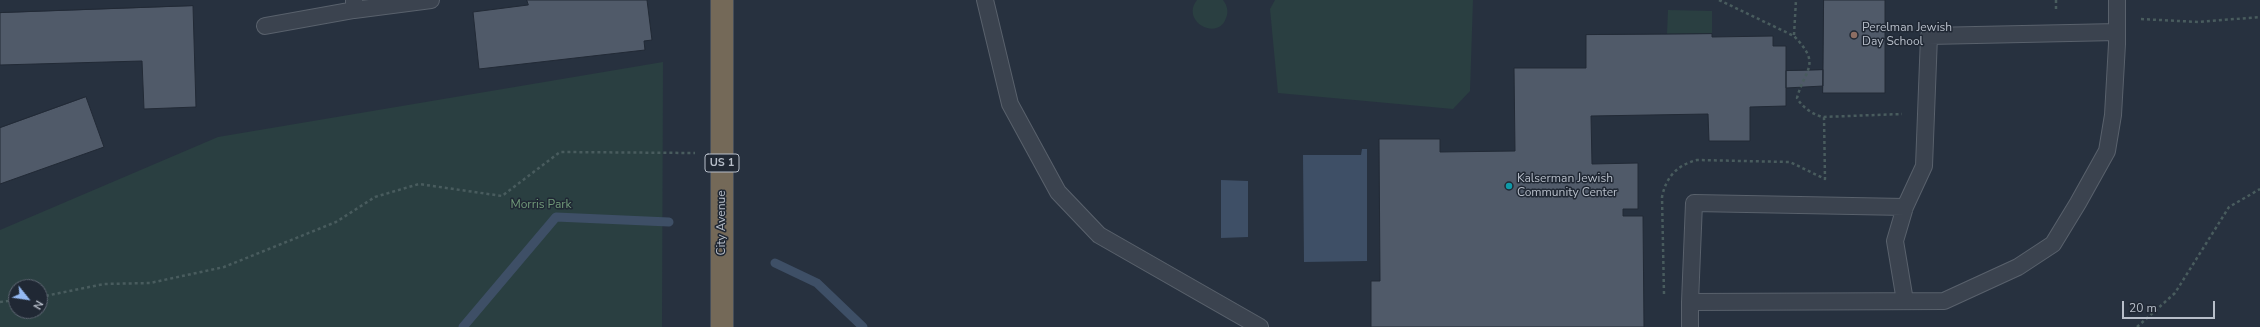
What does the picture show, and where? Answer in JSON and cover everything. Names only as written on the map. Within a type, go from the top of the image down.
[{"type":"highway","name":"City Avenue","points":[[722,0],[722,327]]},
{"type":"lane","points":[[265,26],[354,5],[430,0]]},
{"type":"lane","points":[[985,0],[1010,104],[1058,192],[1099,235],[1260,327]]},
{"type":"lane","points":[[1690,302],[1944,301],[2018,267],[2052,244],[2078,203],[2107,151],[2113,115],[2117,0]]},
{"type":"lane","points":[[1905,301],[1895,241],[1905,207],[1924,166],[1929,36],[2117,25]]},
{"type":"lane","points":[[1690,327],[1694,203],[1905,207]]},
{"type":"path","points":[[1719,0],[1794,36],[1804,48],[1809,60],[1809,71],[1800,87],[1797,98],[1811,113],[1822,117],[1903,114]]},
{"type":"path","points":[[1794,36],[1796,0]]},
{"type":"path","points":[[2117,25],[2198,22],[2260,17]]},
{"type":"path","points":[[48,295],[104,284],[150,284],[224,267],[336,222],[375,197],[420,184],[502,196],[560,152],[722,153]]},
{"type":"path","points":[[2137,327],[2175,293],[2229,207],[2260,189]]},
{"type":"green space","points":[[1197,0],[1223,0],[1227,13],[1222,25],[1216,28],[1209,28],[1202,26],[1197,21],[1193,15],[1193,8]]},
{"type":"green space","points":[[1275,0],[1473,0],[1470,91],[1453,109],[1278,93],[1270,9]]},
{"type":"green space","points":[[1668,10],[1712,11],[1712,34],[1667,34]]},
{"type":"green space","name":"Morris Park","points":[[663,62],[662,327],[0,327],[0,230],[218,137]]},
{"type":"water","points":[[1362,149],[1367,149],[1367,261],[1304,262],[1303,155],[1361,155]]},
{"type":"water","points":[[1221,180],[1248,181],[1248,237],[1221,238]]},
{"type":"building","points":[[527,0],[647,0],[652,40],[644,41],[645,50],[479,69],[473,12],[528,5]]},
{"type":"building","name":"Perelman Jewish Day School","points":[[1824,0],[1885,0],[1885,93],[1823,93]]},
{"type":"building","points":[[193,6],[196,107],[144,109],[142,61],[0,65],[0,13]]},
{"type":"building","name":"Kalserman Jewish Community Center","points":[[1712,34],[1712,37],[1773,36],[1773,46],[1786,46],[1786,106],[1750,107],[1750,141],[1709,141],[1708,114],[1591,116],[1592,164],[1638,163],[1638,209],[1623,209],[1623,216],[1643,216],[1644,327],[1371,327],[1371,281],[1380,281],[1379,139],[1440,139],[1440,152],[1515,151],[1514,68],[1586,68],[1586,35]]},
{"type":"building","points":[[1823,70],[1823,86],[1786,88],[1786,71]]},
{"type":"building","points":[[86,97],[104,147],[0,184],[0,128]]},
{"type":"waterway","points":[[463,327],[556,217],[669,222]]},
{"type":"waterway","points":[[775,263],[817,283],[863,327]]},
{"type":"place","name":"Perelman Jewish Day School","points":[[1854,35]]},
{"type":"place","name":"Kalserman Jewish Community Center","points":[[1509,186]]}]
